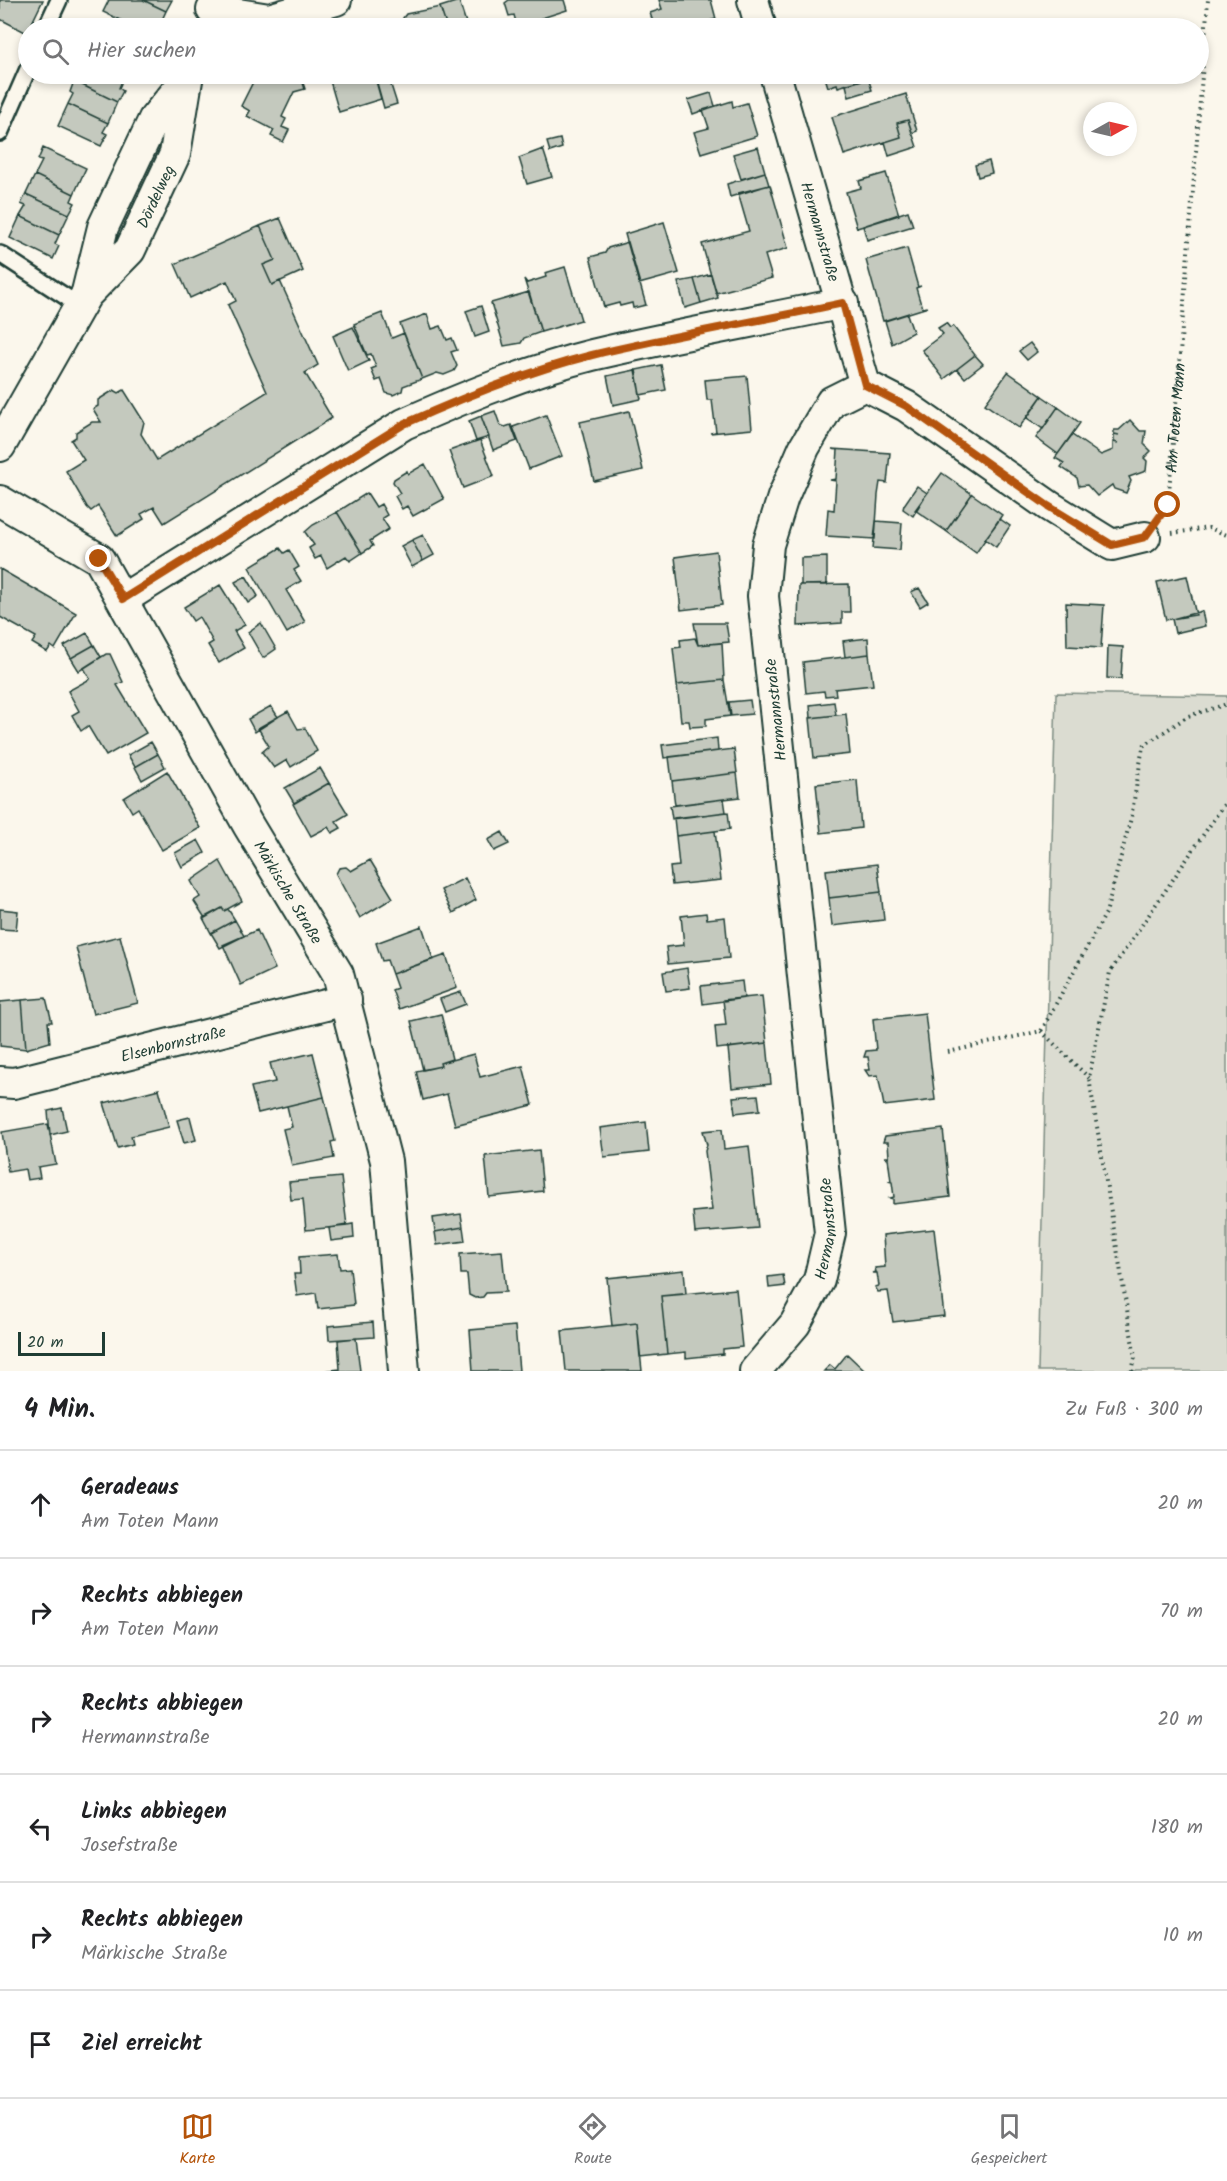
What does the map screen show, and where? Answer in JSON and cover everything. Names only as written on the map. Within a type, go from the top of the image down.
[{"type":"street","points":[[272,18],[336,0]]},
{"type":"street","points":[[753,0],[758,18]]},
{"type":"street","points":[[210,13],[258,18]]},
{"type":"street","name":"Dördelweg","points":[[0,446],[83,300],[103,227],[154,119],[182,84]]},
{"type":"street","name":"Hermannstraße","points":[[755,1371],[795,1324],[819,1280],[830,1233],[762,596],[768,545],[783,497],[804,448],[831,402],[865,385],[778,84]]},
{"type":"street","points":[[123,599],[404,424],[441,407],[530,374],[591,356],[843,303]]},
{"type":"street","points":[[865,385],[906,406],[1048,506],[1112,545],[1145,537]]},
{"type":"street","name":"Märkische Straße","points":[[0,501],[99,559],[248,825],[338,974],[386,1161],[404,1371]]},
{"type":"street","name":"Elsenbornstraße","points":[[0,1082],[14,1083],[346,1000]]},
{"type":"lane","points":[[51,18],[59,0]]},
{"type":"lane","points":[[0,133],[21,84]]},
{"type":"lane","points":[[0,254],[83,300]]},
{"type":"path","name":"Am Toten Mann","points":[[1207,18],[1208,0]]},
{"type":"path","name":"Am Toten Mann","points":[[1145,537],[1168,505],[1201,84]]},
{"type":"path","points":[[1145,537],[1209,528],[1227,535]]},
{"type":"path","points":[[948,1052],[1041,1031],[1106,913],[1131,818],[1143,746],[1188,716],[1227,704]]},
{"type":"path","points":[[1132,1371],[1135,1358],[1089,1078],[1110,972],[1227,800]]},
{"type":"path","points":[[1041,1031],[1089,1078]]},
{"type":"shaded area","points":[[1056,693],[1227,696],[1227,1371],[1038,1371]]},
{"type":"building","points":[[0,0],[43,0],[34,18],[18,18],[18,28],[0,19]]},
{"type":"building","points":[[109,0],[143,0],[166,11],[163,18],[116,18],[103,12]]},
{"type":"building","points":[[143,0],[172,0],[166,11]]},
{"type":"building","points":[[509,0],[564,0],[567,10],[542,18],[515,18],[514,15],[509,16],[505,3]]},
{"type":"building","points":[[659,0],[711,0],[716,18],[652,18],[650,13],[662,9]]},
{"type":"building","points":[[459,1],[464,18],[444,18],[440,7]]},
{"type":"building","points":[[440,7],[444,18],[403,18],[406,14]]},
{"type":"building","points":[[73,84],[80,84],[117,102],[108,123],[68,104],[73,94],[70,92]]},
{"type":"building","points":[[80,84],[121,84],[119,88],[123,91],[117,102]]},
{"type":"building","points":[[252,84],[303,84],[305,89],[294,92],[282,117],[286,119],[282,127],[289,130],[283,142],[271,136],[274,130],[247,116],[250,111],[241,106]]},
{"type":"building","points":[[331,84],[377,84],[381,99],[339,112]]},
{"type":"building","points":[[377,84],[391,84],[397,104],[384,108]]},
{"type":"building","points":[[870,84],[872,90],[849,97],[846,85]]},
{"type":"building","points":[[711,93],[715,106],[693,114],[688,100]]},
{"type":"building","points":[[906,94],[917,131],[912,133],[908,120],[897,123],[901,137],[844,155],[832,117]]},
{"type":"building","points":[[732,101],[733,107],[747,103],[757,136],[701,153],[694,132],[709,128],[703,110]]},
{"type":"building","points":[[68,104],[108,123],[103,132],[107,134],[101,146],[58,126]]},
{"type":"building","points":[[908,120],[917,147],[889,156],[885,142],[901,137],[897,123]]},
{"type":"building","points":[[560,139],[562,148],[550,152],[547,142]]},
{"type":"building","points":[[758,147],[765,172],[741,179],[733,154]]},
{"type":"building","points":[[43,148],[86,168],[74,194],[35,175],[42,161],[38,160]]},
{"type":"building","points":[[543,149],[552,177],[527,184],[519,158]]},
{"type":"building","points":[[989,161],[992,173],[978,177],[975,165]]},
{"type":"building","points":[[765,172],[769,185],[730,197],[727,184]]},
{"type":"building","points":[[886,173],[899,215],[857,228],[846,192],[861,188],[859,181]]},
{"type":"building","points":[[35,175],[74,194],[71,201],[75,203],[69,214],[26,194]]},
{"type":"building","points":[[770,185],[788,248],[765,255],[772,278],[716,293],[702,244],[749,231],[738,193]]},
{"type":"building","points":[[26,194],[69,214],[59,235],[20,216],[26,206],[21,204]]},
{"type":"building","points":[[908,211],[913,226],[867,240],[863,226]]},
{"type":"building","points":[[20,216],[59,235],[55,244],[59,246],[53,259],[10,238]]},
{"type":"building","points":[[280,218],[303,271],[272,285],[263,265],[275,260],[260,226]]},
{"type":"building","points":[[664,222],[679,273],[639,284],[625,234]]},
{"type":"building","points":[[260,226],[275,260],[263,265],[272,285],[280,281],[318,365],[305,373],[332,418],[164,523],[154,507],[141,514],[144,519],[117,536],[98,506],[91,511],[87,507],[66,471],[84,460],[71,440],[76,437],[76,432],[92,422],[101,422],[93,409],[98,406],[98,400],[114,390],[119,393],[124,390],[144,422],[141,434],[157,460],[267,392],[228,305],[236,301],[227,281],[190,298],[175,264]]},
{"type":"building","points":[[628,242],[646,305],[633,308],[632,303],[620,306],[619,303],[604,307],[590,257]]},
{"type":"building","points":[[907,248],[918,287],[921,286],[916,288],[922,308],[928,307],[883,321],[866,260]]},
{"type":"building","points":[[565,267],[581,320],[541,332],[524,279],[527,283],[546,277],[545,273]]},
{"type":"building","points":[[711,274],[718,298],[701,303],[694,279]]},
{"type":"building","points":[[694,279],[701,303],[685,308],[678,282]]},
{"type":"building","points":[[529,292],[541,332],[524,338],[521,343],[504,346],[491,303]]},
{"type":"building","points":[[481,306],[489,332],[475,337],[466,311]]},
{"type":"building","points":[[382,313],[392,338],[404,333],[422,379],[403,386],[402,391],[393,395],[386,393],[381,379],[376,381],[371,369],[376,367],[371,354],[367,355],[354,324]]},
{"type":"building","points":[[427,314],[432,329],[441,326],[447,340],[452,338],[457,350],[451,352],[457,366],[454,371],[444,375],[437,373],[422,379],[400,324]]},
{"type":"building","points":[[907,314],[913,332],[892,344],[885,321]]},
{"type":"building","points":[[946,323],[950,328],[953,326],[975,355],[944,379],[922,350],[943,334],[938,328]]},
{"type":"building","points":[[353,327],[369,361],[348,371],[333,336]]},
{"type":"building","points":[[1030,343],[1037,352],[1027,360],[1019,351]]},
{"type":"building","points":[[975,355],[983,364],[965,378],[957,369]]},
{"type":"building","points":[[661,365],[666,390],[640,395],[636,370]]},
{"type":"building","points":[[635,370],[641,399],[613,405],[607,376]]},
{"type":"building","points":[[1008,372],[1042,396],[1019,428],[985,404]]},
{"type":"building","points":[[747,376],[752,429],[710,433],[716,432],[712,400],[707,400],[705,380]]},
{"type":"building","points":[[1042,396],[1058,407],[1043,429],[1027,418]]},
{"type":"building","points":[[1058,407],[1080,423],[1058,454],[1036,438]]},
{"type":"building","points":[[495,411],[500,425],[505,427],[511,425],[517,441],[493,450],[481,416]]},
{"type":"building","points":[[629,411],[643,470],[594,481],[580,422]]},
{"type":"building","points":[[546,415],[562,456],[529,469],[513,427]]},
{"type":"building","points":[[481,416],[489,437],[476,441],[469,421]]},
{"type":"building","points":[[1130,420],[1140,431],[1146,431],[1144,444],[1151,451],[1144,458],[1147,461],[1146,471],[1129,477],[1131,481],[1126,493],[1114,489],[1112,485],[1097,496],[1087,485],[1079,486],[1077,478],[1061,467],[1064,463],[1055,458],[1072,435],[1101,455],[1113,450],[1113,442],[1118,443],[1114,442],[1114,430],[1119,430]]},
{"type":"building","points":[[480,440],[494,476],[463,488],[449,451]]},
{"type":"building","points":[[832,449],[890,453],[887,483],[880,482],[875,539],[826,536],[828,509],[834,510],[836,481],[830,480],[836,479],[838,450]]},
{"type":"building","points":[[425,464],[444,499],[413,516],[407,506],[402,509],[395,496],[400,493],[393,482],[407,471],[408,474]]},
{"type":"building","points":[[942,473],[972,494],[946,531],[915,510]]},
{"type":"building","points":[[917,486],[927,493],[913,516],[903,509]]},
{"type":"building","points":[[367,493],[376,507],[381,504],[387,515],[382,518],[389,529],[370,541],[373,546],[362,553],[337,512]]},
{"type":"building","points":[[972,494],[1002,515],[976,553],[946,531]]},
{"type":"building","points":[[337,512],[362,553],[350,561],[346,556],[327,568],[321,556],[315,559],[309,548],[314,545],[305,532]]},
{"type":"building","points":[[1000,519],[1010,526],[996,547],[985,539]]},
{"type":"building","points":[[876,521],[902,523],[900,550],[873,548]]},
{"type":"building","points":[[423,535],[434,555],[423,561],[412,540]]},
{"type":"building","points":[[412,540],[423,561],[412,567],[401,546]]},
{"type":"building","points":[[280,548],[284,553],[289,550],[299,567],[294,570],[301,581],[286,590],[305,622],[287,633],[249,567]]},
{"type":"building","points":[[716,551],[722,605],[681,610],[675,557]]},
{"type":"building","points":[[827,557],[827,585],[801,585],[801,558]]},
{"type":"building","points":[[0,569],[76,613],[55,649],[51,646],[47,652],[32,643],[36,637],[0,617]]},
{"type":"building","points":[[246,576],[258,596],[248,603],[235,582]]},
{"type":"building","points":[[1187,576],[1196,615],[1166,620],[1157,582]]},
{"type":"building","points":[[849,584],[850,612],[842,612],[842,623],[798,626],[799,585]]},
{"type":"building","points":[[220,585],[245,625],[234,631],[244,648],[219,663],[208,645],[213,642],[199,617],[193,621],[184,607]]},
{"type":"building","points":[[919,588],[928,602],[920,607],[911,592]]},
{"type":"building","points":[[1066,603],[1104,605],[1101,648],[1067,646]]},
{"type":"building","points":[[1202,611],[1205,626],[1175,633],[1172,619]]},
{"type":"building","points":[[261,623],[276,649],[263,658],[248,632]]},
{"type":"building","points":[[694,623],[726,623],[729,642],[698,645]]},
{"type":"building","points":[[87,633],[94,645],[71,658],[64,646]]},
{"type":"building","points":[[695,638],[698,645],[722,643],[724,680],[677,685],[673,648],[681,647],[680,640]]},
{"type":"building","points":[[868,638],[869,654],[845,657],[843,641]]},
{"type":"building","points":[[94,645],[101,657],[79,671],[71,658]]},
{"type":"building","points":[[1108,646],[1123,647],[1121,679],[1107,678]]},
{"type":"building","points":[[106,654],[110,654],[123,682],[117,685],[146,733],[106,756],[88,726],[81,731],[72,715],[79,711],[68,691],[90,679],[84,668]]},
{"type":"building","points":[[869,654],[873,685],[835,689],[836,695],[825,696],[824,691],[806,693],[803,662]]},
{"type":"building","points":[[724,680],[730,716],[706,719],[706,726],[690,727],[689,721],[681,721],[677,685]]},
{"type":"building","points":[[750,700],[752,714],[731,716],[729,702]]},
{"type":"building","points":[[834,702],[836,715],[811,718],[810,705]]},
{"type":"building","points":[[271,706],[278,717],[255,732],[248,719]]},
{"type":"building","points":[[288,711],[298,729],[305,728],[317,751],[291,767],[287,760],[274,768],[262,752],[269,746],[258,728]]},
{"type":"building","points":[[846,714],[850,754],[814,758],[810,718]]},
{"type":"building","points":[[717,738],[718,751],[664,758],[662,745]]},
{"type":"building","points":[[151,742],[158,754],[135,767],[128,755]]},
{"type":"building","points":[[734,749],[737,773],[672,781],[669,757]]},
{"type":"building","points":[[158,754],[165,767],[142,780],[135,767]]},
{"type":"building","points":[[320,768],[329,783],[294,803],[285,788]]},
{"type":"building","points":[[167,771],[200,828],[162,850],[138,808],[132,812],[124,798]]},
{"type":"building","points":[[737,773],[740,797],[675,805],[672,781]]},
{"type":"building","points":[[857,780],[861,828],[821,833],[816,784]]},
{"type":"building","points":[[329,783],[348,814],[336,821],[341,828],[332,833],[328,827],[311,836],[293,804]]},
{"type":"building","points":[[724,799],[726,812],[672,819],[670,806]]},
{"type":"building","points":[[728,812],[730,829],[676,836],[674,818]]},
{"type":"building","points":[[715,831],[721,880],[672,885],[670,867],[679,866],[676,836]]},
{"type":"building","points":[[502,832],[509,844],[494,851],[488,840]]},
{"type":"building","points":[[198,840],[205,853],[182,867],[175,853]]},
{"type":"building","points":[[370,860],[393,898],[360,918],[336,874],[339,868],[346,867],[351,871]]},
{"type":"building","points":[[220,861],[242,901],[224,911],[222,908],[205,918],[194,901],[200,897],[191,881]]},
{"type":"building","points":[[877,864],[881,892],[829,898],[826,870]]},
{"type":"building","points":[[465,878],[476,900],[453,913],[441,890]]},
{"type":"building","points":[[881,892],[884,920],[832,926],[829,898]]},
{"type":"building","points":[[222,908],[224,911],[228,909],[235,920],[211,933],[203,918]]},
{"type":"building","points":[[0,909],[18,911],[16,930],[0,929]]},
{"type":"building","points":[[706,913],[707,919],[725,917],[729,958],[668,964],[666,947],[684,945],[681,916]]},
{"type":"building","points":[[235,920],[244,936],[220,948],[211,933]]},
{"type":"building","points":[[422,926],[433,959],[392,974],[387,960],[382,961],[376,943]]},
{"type":"building","points":[[257,930],[275,969],[241,985],[223,945]]},
{"type":"building","points":[[120,936],[138,1003],[93,1014],[76,947]]},
{"type":"building","points":[[446,955],[457,988],[399,1009],[392,990],[397,988],[392,974]]},
{"type":"building","points":[[687,968],[690,988],[666,991],[663,972]]},
{"type":"building","points":[[742,981],[744,998],[703,1004],[701,986]]},
{"type":"building","points":[[461,992],[466,1004],[445,1012],[440,999]]},
{"type":"building","points":[[762,996],[767,1043],[717,1049],[715,1026],[726,1025],[723,1000]]},
{"type":"building","points":[[46,998],[52,1022],[48,1022],[50,1042],[26,1049],[22,1000]]},
{"type":"building","points":[[22,1000],[26,1049],[0,1046],[0,1002]]},
{"type":"building","points":[[925,1013],[935,1100],[884,1106],[878,1075],[869,1076],[865,1070],[870,1070],[868,1057],[864,1057],[866,1051],[876,1050],[873,1019]]},
{"type":"building","points":[[441,1014],[452,1059],[440,1063],[441,1066],[423,1070],[411,1021]]},
{"type":"building","points":[[767,1043],[771,1084],[732,1088],[728,1048]]},
{"type":"building","points":[[313,1053],[324,1097],[258,1113],[251,1087],[275,1082],[270,1063]]},
{"type":"building","points":[[474,1054],[480,1077],[523,1066],[533,1105],[455,1125],[447,1094],[423,1100],[416,1071],[441,1066],[440,1063]]},
{"type":"building","points":[[159,1089],[169,1127],[131,1136],[133,1144],[118,1148],[104,1103]]},
{"type":"building","points":[[758,1095],[760,1110],[735,1113],[733,1097]]},
{"type":"building","points":[[324,1097],[335,1141],[331,1142],[334,1158],[292,1166],[283,1129],[292,1127],[287,1106]]},
{"type":"building","points":[[62,1108],[67,1131],[50,1135],[48,1111]]},
{"type":"building","points":[[190,1117],[196,1140],[184,1143],[177,1120]]},
{"type":"building","points":[[646,1122],[649,1152],[604,1157],[600,1128]]},
{"type":"building","points":[[48,1124],[56,1164],[38,1167],[40,1178],[27,1180],[25,1169],[8,1172],[2,1132]]},
{"type":"building","points":[[722,1129],[724,1149],[749,1146],[758,1228],[695,1233],[693,1212],[712,1210],[705,1151],[707,1145],[703,1131]]},
{"type":"building","points":[[943,1129],[950,1197],[893,1204],[893,1199],[890,1198],[894,1197],[892,1182],[888,1181],[891,1181],[888,1158],[885,1157],[889,1157],[888,1142],[883,1142],[885,1136]]},
{"type":"building","points":[[539,1150],[543,1191],[489,1197],[485,1156]]},
{"type":"building","points":[[341,1177],[347,1226],[306,1230],[303,1199],[291,1200],[289,1182]]},
{"type":"building","points":[[461,1214],[463,1227],[435,1232],[433,1218]]},
{"type":"building","points":[[353,1224],[354,1238],[331,1241],[329,1228]]},
{"type":"building","points":[[463,1227],[465,1241],[437,1245],[435,1232]]},
{"type":"building","points":[[934,1229],[944,1316],[893,1322],[888,1291],[878,1292],[875,1287],[879,1286],[877,1273],[873,1273],[876,1272],[875,1268],[885,1267],[883,1235]]},
{"type":"building","points":[[502,1251],[506,1292],[486,1293],[483,1297],[475,1298],[469,1295],[467,1274],[461,1274],[460,1254]]},
{"type":"building","points":[[338,1254],[340,1269],[350,1268],[354,1305],[318,1309],[316,1293],[297,1296],[294,1274],[300,1274],[299,1257]]},
{"type":"building","points":[[684,1270],[686,1294],[661,1296],[667,1354],[640,1357],[637,1323],[612,1326],[607,1278]]},
{"type":"building","points":[[783,1275],[785,1286],[769,1288],[768,1277]]},
{"type":"building","points":[[736,1289],[742,1347],[723,1349],[723,1354],[686,1358],[686,1352],[667,1354],[661,1296]]},
{"type":"building","points":[[373,1322],[374,1337],[329,1340],[328,1326]]},
{"type":"building","points":[[637,1323],[642,1371],[566,1371],[562,1331]]},
{"type":"building","points":[[515,1326],[519,1371],[473,1371],[470,1330]]},
{"type":"building","points":[[356,1338],[360,1371],[323,1371],[340,1369],[338,1340]]},
{"type":"building","points":[[847,1354],[865,1371],[824,1371],[830,1365],[835,1369]]},
{"type":"route","points":[[99,559],[123,599],[404,424],[441,407],[530,374],[591,356],[843,303],[865,385],[906,406],[1048,506],[1112,545],[1145,537],[1168,505]]}]
